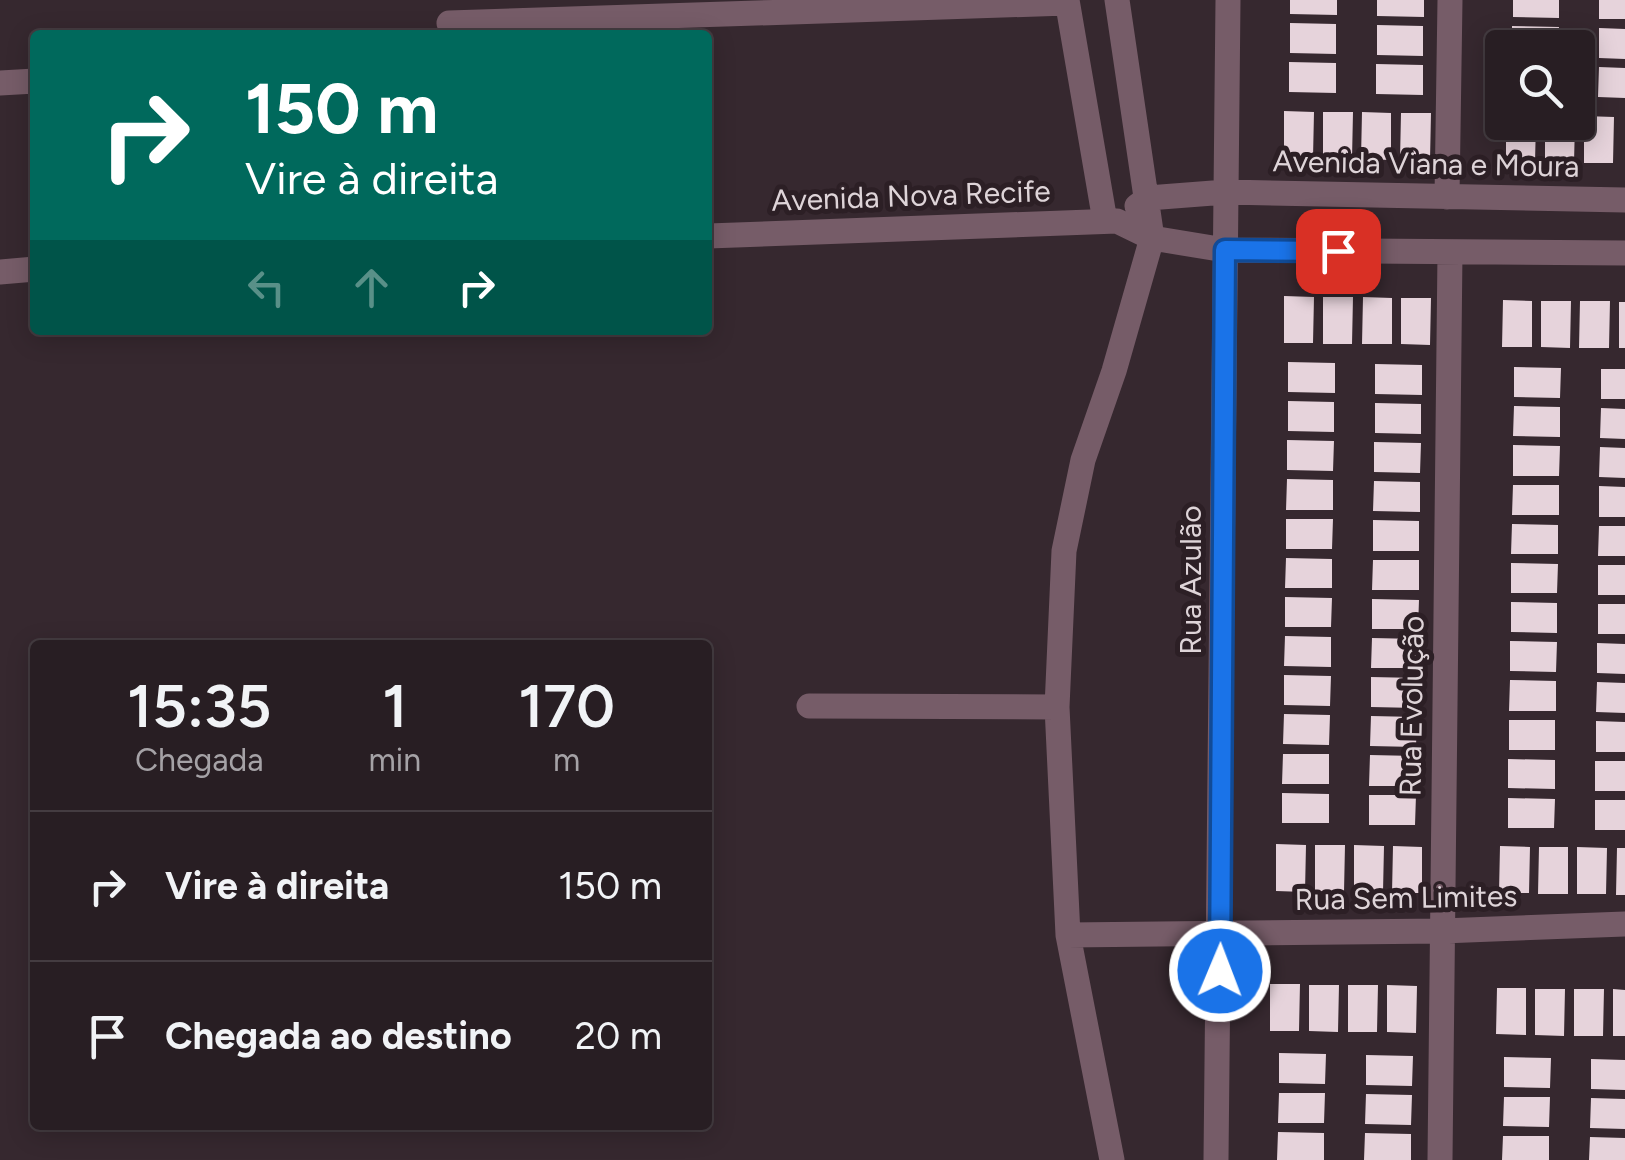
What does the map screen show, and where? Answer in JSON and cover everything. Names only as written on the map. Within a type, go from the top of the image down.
[{"type":"street","points":[[444,29],[462,0]]},
{"type":"street","points":[[1112,1160],[1068,935],[1057,707],[1064,551],[1083,460],[1114,371],[1152,238],[1117,0]]},
{"type":"street","name":"Rua Azulão","points":[[1216,1160],[1228,0]]},
{"type":"street","points":[[1447,197],[1450,0]]},
{"type":"street","points":[[444,29],[1067,1],[1111,221]]},
{"type":"street","points":[[0,83],[30,81]]},
{"type":"street","name":"Avenida Viana e Moura","points":[[1148,198],[1226,192],[1625,200]]},
{"type":"street","points":[[1111,221],[1148,198]]},
{"type":"street","points":[[1111,221],[1152,238],[1225,250],[1625,252]]},
{"type":"street","name":"Avenida Nova Recife","points":[[712,236],[1111,221]]},
{"type":"street","name":"Rua Evolução","points":[[1440,1160],[1450,252]]},
{"type":"street","points":[[0,272],[30,270]]},
{"type":"street","points":[[808,706],[1057,707]]},
{"type":"street","name":"Rua Sem Limites","points":[[1068,935],[1442,931],[1625,924]]},
{"type":"building","points":[[1290,0],[1337,0],[1337,15],[1290,14]]},
{"type":"building","points":[[1377,0],[1424,0],[1424,17],[1377,16]]},
{"type":"building","points":[[1513,0],[1559,0],[1559,18],[1513,17]]},
{"type":"building","points":[[1599,0],[1625,0],[1625,19],[1599,19]]},
{"type":"building","points":[[1290,23],[1336,24],[1336,54],[1290,53]]},
{"type":"building","points":[[1377,25],[1423,26],[1423,56],[1377,55]]},
{"type":"building","points":[[1512,26],[1559,27],[1559,30],[1512,30]]},
{"type":"building","points":[[1599,28],[1625,29],[1625,59],[1599,58]]},
{"type":"building","points":[[1289,62],[1336,63],[1336,93],[1289,92]]},
{"type":"building","points":[[1376,64],[1423,65],[1423,95],[1376,94]]},
{"type":"building","points":[[1599,67],[1625,68],[1625,98],[1598,97]]},
{"type":"building","points":[[1284,111],[1314,112],[1313,158],[1284,158]]},
{"type":"building","points":[[1323,112],[1353,112],[1352,159],[1323,158]]},
{"type":"building","points":[[1362,112],[1391,113],[1391,160],[1361,159]]},
{"type":"building","points":[[1401,113],[1431,113],[1430,160],[1400,160]]},
{"type":"building","points":[[1595,116],[1614,117],[1613,163],[1584,163],[1584,140],[1595,140]]},
{"type":"building","points":[[1506,140],[1536,140],[1535,162],[1506,162]]},
{"type":"building","points":[[1545,140],[1575,140],[1574,163],[1545,162]]},
{"type":"building","points":[[1284,296],[1314,297],[1313,343],[1284,343]]},
{"type":"building","points":[[1323,297],[1353,297],[1352,344],[1323,344]]},
{"type":"building","points":[[1363,297],[1392,298],[1392,344],[1362,344]]},
{"type":"building","points":[[1401,298],[1431,298],[1430,345],[1401,344]]},
{"type":"building","points":[[1503,300],[1532,301],[1532,347],[1502,347]]},
{"type":"building","points":[[1541,301],[1571,301],[1570,348],[1541,347]]},
{"type":"building","points":[[1580,301],[1610,301],[1609,348],[1579,348]]},
{"type":"building","points":[[1619,302],[1625,302],[1625,348],[1619,348]]},
{"type":"building","points":[[1288,362],[1335,363],[1335,393],[1288,392]]},
{"type":"building","points":[[1375,364],[1422,365],[1422,395],[1375,394]]},
{"type":"building","points":[[1514,367],[1561,368],[1560,398],[1514,397]]},
{"type":"building","points":[[1601,369],[1625,369],[1625,399],[1601,399]]},
{"type":"building","points":[[1288,401],[1334,402],[1334,432],[1288,431]]},
{"type":"building","points":[[1375,403],[1421,404],[1421,434],[1375,433]]},
{"type":"building","points":[[1514,406],[1560,407],[1560,437],[1513,436]]},
{"type":"building","points":[[1601,408],[1625,409],[1625,439],[1600,438]]},
{"type":"building","points":[[1287,440],[1334,441],[1333,471],[1287,470]]},
{"type":"building","points":[[1374,442],[1421,443],[1420,473],[1374,472]]},
{"type":"building","points":[[1513,445],[1560,446],[1559,476],[1513,476]]},
{"type":"building","points":[[1600,447],[1625,448],[1625,478],[1599,477]]},
{"type":"building","points":[[1287,479],[1333,480],[1333,510],[1286,510]]},
{"type":"building","points":[[1374,481],[1420,482],[1420,512],[1373,511]]},
{"type":"building","points":[[1513,485],[1559,485],[1559,515],[1512,515]]},
{"type":"building","points":[[1599,486],[1625,487],[1625,517],[1599,517]]},
{"type":"building","points":[[1286,519],[1333,519],[1332,549],[1286,549]]},
{"type":"building","points":[[1373,520],[1419,521],[1419,551],[1373,551]]},
{"type":"building","points":[[1512,524],[1558,525],[1558,554],[1511,554]]},
{"type":"building","points":[[1599,526],[1625,526],[1625,556],[1598,556]]},
{"type":"building","points":[[1286,558],[1332,559],[1332,588],[1285,588]]},
{"type":"building","points":[[1373,560],[1419,560],[1419,590],[1372,590]]},
{"type":"building","points":[[1511,563],[1558,564],[1557,593],[1511,593]]},
{"type":"building","points":[[1598,565],[1625,565],[1625,595],[1598,595]]},
{"type":"building","points":[[1285,597],[1332,598],[1331,627],[1285,627]]},
{"type":"building","points":[[1372,599],[1419,600],[1418,629],[1372,629]]},
{"type":"building","points":[[1511,602],[1557,603],[1557,633],[1511,632]]},
{"type":"building","points":[[1598,604],[1625,604],[1625,634],[1598,634]]},
{"type":"building","points":[[1285,636],[1331,637],[1331,667],[1284,666]]},
{"type":"building","points":[[1372,638],[1418,639],[1418,668],[1371,668]]},
{"type":"building","points":[[1510,641],[1557,642],[1556,672],[1510,671]]},
{"type":"building","points":[[1597,643],[1625,644],[1625,674],[1597,673]]},
{"type":"building","points":[[1284,675],[1331,676],[1330,706],[1284,705]]},
{"type":"building","points":[[1371,677],[1418,678],[1417,708],[1371,707]]},
{"type":"building","points":[[1510,680],[1556,681],[1556,711],[1509,711]]},
{"type":"building","points":[[1597,682],[1625,683],[1625,713],[1596,712]]},
{"type":"building","points":[[1284,714],[1330,715],[1329,745],[1283,744]]},
{"type":"building","points":[[1371,716],[1417,717],[1416,747],[1370,746]]},
{"type":"building","points":[[1509,720],[1555,720],[1555,750],[1509,750]]},
{"type":"building","points":[[1596,721],[1625,722],[1625,752],[1596,752]]},
{"type":"building","points":[[1283,754],[1329,754],[1329,784],[1282,784]]},
{"type":"building","points":[[1370,755],[1416,756],[1416,786],[1369,786]]},
{"type":"building","points":[[1508,759],[1555,760],[1555,789],[1508,788]]},
{"type":"building","points":[[1595,761],[1625,761],[1625,791],[1595,791]]},
{"type":"building","points":[[1282,793],[1329,794],[1329,823],[1282,823]]},
{"type":"building","points":[[1369,795],[1416,795],[1415,825],[1369,825]]},
{"type":"building","points":[[1508,798],[1555,799],[1554,828],[1508,828]]},
{"type":"building","points":[[1595,800],[1625,800],[1625,830],[1595,830]]},
{"type":"building","points":[[1276,844],[1306,845],[1305,892],[1276,891]]},
{"type":"building","points":[[1315,845],[1345,845],[1344,892],[1315,892]]},
{"type":"building","points":[[1354,845],[1384,846],[1383,892],[1354,892]]},
{"type":"building","points":[[1393,846],[1422,847],[1422,893],[1392,893]]},
{"type":"building","points":[[1500,846],[1530,847],[1529,893],[1499,893]]},
{"type":"building","points":[[1539,847],[1568,847],[1568,894],[1538,894]]},
{"type":"building","points":[[1577,847],[1607,848],[1606,894],[1577,894]]},
{"type":"building","points":[[1617,848],[1625,848],[1625,895],[1616,895]]},
{"type":"building","points":[[1270,984],[1300,984],[1299,1031],[1270,1031]]},
{"type":"building","points":[[1309,985],[1339,985],[1338,1032],[1309,1031]]},
{"type":"building","points":[[1348,985],[1378,985],[1377,1032],[1348,1032]]},
{"type":"building","points":[[1387,985],[1417,986],[1416,1033],[1387,1032]]},
{"type":"building","points":[[1497,988],[1526,988],[1526,1035],[1496,1034]]},
{"type":"building","points":[[1535,989],[1565,989],[1564,1036],[1535,1035]]},
{"type":"building","points":[[1574,989],[1604,989],[1603,1036],[1574,1036]]},
{"type":"building","points":[[1613,989],[1625,990],[1625,1036],[1613,1036]]},
{"type":"building","points":[[1279,1053],[1326,1054],[1325,1084],[1279,1083]]},
{"type":"building","points":[[1366,1055],[1413,1056],[1412,1086],[1366,1085]]},
{"type":"building","points":[[1504,1057],[1551,1058],[1550,1088],[1504,1087]]},
{"type":"building","points":[[1591,1059],[1625,1060],[1625,1090],[1591,1089]]},
{"type":"building","points":[[1279,1093],[1325,1093],[1324,1123],[1278,1123]]},
{"type":"building","points":[[1366,1094],[1412,1095],[1411,1125],[1365,1124]]},
{"type":"building","points":[[1504,1097],[1550,1097],[1549,1127],[1503,1126]]},
{"type":"building","points":[[1591,1098],[1625,1099],[1625,1129],[1590,1128]]},
{"type":"building","points":[[1278,1132],[1324,1133],[1324,1160],[1277,1160]]},
{"type":"building","points":[[1365,1133],[1411,1134],[1411,1160],[1364,1160]]},
{"type":"building","points":[[1503,1136],[1549,1136],[1549,1160],[1502,1160]]},
{"type":"building","points":[[1590,1137],[1625,1138],[1625,1160],[1589,1160]]},
{"type":"route","points":[[1220,971],[1225,250],[1338,251]]}]
